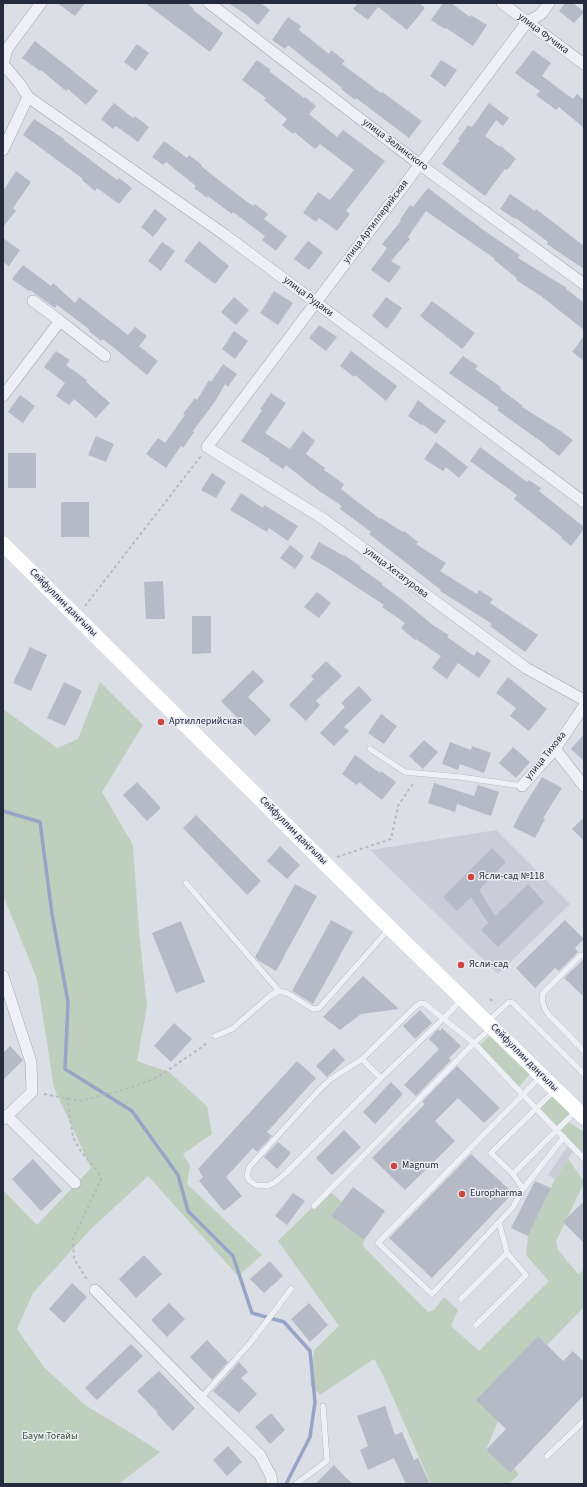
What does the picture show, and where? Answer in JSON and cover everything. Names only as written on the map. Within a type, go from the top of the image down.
[{"type":"main road","name":"Сейфуллин даңғылы","points":[[3,544],[390,928],[580,1113]]},
{"type":"street","points":[[3,150],[28,97],[20,84],[3,64],[7,49],[41,3]]},
{"type":"street","name":"улица Зелинского","points":[[209,3],[419,164],[584,284]]},
{"type":"street","name":"улица Фучика","points":[[502,3],[584,64]]},
{"type":"street","name":"улица Артиллерийская","points":[[207,447],[527,22],[541,14],[549,3]]},
{"type":"street","name":"улица Рудаки","points":[[28,97],[225,235],[584,502]]},
{"type":"street","points":[[33,302],[105,356]]},
{"type":"street","points":[[3,396],[60,321]]},
{"type":"street","name":"улица Хетагурова","points":[[207,447],[322,518],[526,668],[584,700]]},
{"type":"street","name":"улица Тихова","points":[[522,786],[555,749],[584,706]]},
{"type":"street","points":[[555,749],[584,786]]},
{"type":"street","points":[[3,976],[31,1062],[32,1092],[5,1117],[75,1183]]},
{"type":"street","points":[[95,1290],[260,1456],[271,1481]]},
{"type":"lane","points":[[370,749],[405,772],[522,786]]},
{"type":"lane","points":[[186,883],[279,991],[287,993],[313,1009],[319,1008],[390,928]]},
{"type":"lane","points":[[584,955],[580,956],[550,986],[544,993],[542,1000],[549,1015],[584,1051]]},
{"type":"lane","points":[[215,1036],[232,1029],[270,996],[279,991]]},
{"type":"lane","points":[[462,999],[444,1018],[381,1078],[286,1173],[274,1183],[261,1187],[256,1186],[250,1181],[247,1176],[249,1168],[320,1089],[331,1079],[362,1059],[418,1004],[425,1004],[444,1018],[474,1043],[584,1159]]},
{"type":"lane","points":[[314,1206],[474,1043],[509,1002],[513,1003],[584,1074]]},
{"type":"lane","points":[[362,1059],[381,1078]]},
{"type":"lane","points":[[541,1075],[378,1242],[432,1294],[513,1207],[523,1189],[564,1137]]},
{"type":"lane","points":[[523,1189],[513,1174],[491,1152],[555,1090]]},
{"type":"lane","points":[[513,1174],[557,1130],[580,1113]]},
{"type":"lane","points":[[476,1325],[526,1275],[507,1253],[499,1222]]},
{"type":"lane","points":[[461,1298],[507,1253]]},
{"type":"lane","points":[[201,1398],[251,1342],[291,1289]]},
{"type":"lane","points":[[296,1484],[327,1461],[323,1406]]},
{"type":"lane","points":[[547,1456],[584,1421]]},
{"type":"path","points":[[77,616],[207,447]]},
{"type":"path","points":[[323,861],[391,839],[398,806],[420,774]]},
{"type":"path","points":[[32,1092],[80,1100],[130,1088],[158,1077],[199,1049],[215,1036]]},
{"type":"path","points":[[67,1097],[73,1137],[80,1150],[98,1172],[101,1179],[73,1240],[74,1259],[95,1290]]},
{"type":"shaded area","name":"Ясли-сад №118","points":[[496,830],[570,904],[498,974],[370,850]]},
{"type":"shaded area","points":[[569,1144],[574,1150],[555,1179],[548,1175]]},
{"type":"green space","name":"Баум Тоғайы","points":[[100,682],[143,725],[102,792],[133,845],[139,931],[147,1006],[137,1061],[169,1072],[207,1106],[212,1134],[183,1154],[190,1166],[187,1184],[262,1255],[238,1276],[148,1176],[89,1231],[33,1293],[17,1329],[44,1367],[85,1405],[160,1452],[119,1484],[3,1484],[3,1190],[37,1225],[91,1168],[54,1088],[37,979],[3,895],[3,709],[57,748],[78,739]]},
{"type":"green space","points":[[492,1033],[531,1073],[518,1088],[478,1047]]},
{"type":"green space","points":[[553,1096],[570,1113],[557,1126],[540,1108]]},
{"type":"green space","points":[[569,1122],[584,1132],[584,1154],[560,1130]]},
{"type":"green space","points":[[568,1159],[584,1183],[556,1241],[558,1250],[578,1274],[584,1270],[584,1307],[547,1345],[539,1337],[498,1421],[486,1450],[509,1472],[514,1468],[519,1474],[509,1484],[431,1484],[382,1373],[374,1359],[320,1395],[310,1384],[314,1350],[339,1326],[278,1241],[329,1191],[342,1202],[331,1216],[364,1240],[363,1246],[428,1312],[434,1310],[444,1297],[458,1310],[451,1326],[479,1351],[549,1281],[526,1255],[528,1236],[555,1179]]},
{"type":"building","points":[[57,3],[85,3],[75,16]]},
{"type":"building","points":[[145,3],[187,3],[194,9],[193,10],[223,33],[210,52]]},
{"type":"building","points":[[228,3],[260,3],[270,10],[258,25]]},
{"type":"building","points":[[358,3],[419,3],[425,8],[407,30],[378,7],[368,20],[353,9]]},
{"type":"building","points":[[443,3],[451,3],[470,17],[471,15],[487,25],[473,46],[431,20]]},
{"type":"building","points":[[565,3],[573,3],[584,12],[574,23],[559,11]]},
{"type":"building","points":[[288,17],[301,26],[299,30],[329,54],[331,50],[345,61],[342,64],[422,121],[409,138],[356,98],[355,100],[288,45],[285,49],[272,40]]},
{"type":"building","points":[[35,41],[98,91],[86,105],[68,89],[66,91],[41,70],[40,71],[22,58]]},
{"type":"building","points":[[137,44],[149,53],[136,71],[124,62]]},
{"type":"building","points":[[533,50],[551,63],[542,76],[573,99],[577,94],[584,100],[584,128],[559,107],[556,110],[536,95],[540,91],[515,73]]},
{"type":"building","points":[[257,60],[271,70],[269,71],[316,106],[309,114],[337,137],[343,130],[385,161],[346,211],[350,214],[337,231],[319,218],[316,222],[303,213],[318,192],[330,200],[354,170],[320,144],[315,149],[294,132],[293,134],[282,125],[287,119],[264,100],[266,98],[242,80]]},
{"type":"building","points":[[441,60],[457,70],[445,87],[430,76]]},
{"type":"building","points":[[114,103],[133,118],[135,116],[149,127],[138,142],[116,126],[113,129],[101,119]]},
{"type":"building","points":[[489,103],[509,118],[503,126],[496,120],[485,136],[500,147],[501,146],[516,159],[507,170],[505,169],[485,196],[442,164],[460,140],[458,139],[468,125],[472,127]]},
{"type":"building","points":[[34,119],[64,139],[117,180],[119,178],[132,188],[119,204],[97,188],[95,191],[82,180],[83,179],[23,135]]},
{"type":"building","points":[[164,141],[187,158],[189,155],[230,189],[253,206],[255,204],[268,214],[264,219],[287,236],[276,251],[262,240],[265,236],[233,212],[232,214],[208,196],[207,198],[194,188],[196,186],[166,162],[163,165],[152,157]]},
{"type":"building","points":[[16,171],[31,182],[13,208],[16,211],[3,227],[3,191]]},
{"type":"building","points":[[428,188],[482,229],[520,255],[518,258],[567,288],[566,289],[584,303],[584,330],[541,296],[516,280],[517,278],[494,260],[495,259],[426,211],[408,237],[410,239],[391,261],[401,267],[389,283],[371,270],[387,248],[382,244],[401,221],[400,220],[410,205],[413,207]]},
{"type":"building","points":[[510,194],[535,211],[536,209],[584,246],[584,269],[547,244],[548,242],[516,218],[515,219],[500,209]]},
{"type":"building","points":[[155,209],[167,219],[153,237],[141,227]]},
{"type":"building","points":[[3,238],[20,250],[9,266],[3,262]]},
{"type":"building","points":[[199,241],[229,266],[215,284],[184,261]]},
{"type":"building","points":[[308,241],[323,252],[309,270],[294,259]]},
{"type":"building","points":[[162,242],[175,251],[161,271],[148,261]]},
{"type":"building","points":[[23,265],[51,286],[53,283],[75,303],[79,297],[128,335],[135,327],[147,336],[139,346],[158,361],[147,375],[103,339],[101,341],[89,331],[90,330],[57,305],[55,308],[12,279]]},
{"type":"building","points":[[274,291],[293,303],[278,325],[260,313]]},
{"type":"building","points":[[234,297],[249,310],[236,325],[221,312]]},
{"type":"building","points":[[386,297],[402,308],[387,329],[372,316]]},
{"type":"building","points":[[432,301],[475,333],[462,349],[420,316]]},
{"type":"building","points":[[319,325],[337,337],[326,351],[309,338]]},
{"type":"building","points":[[234,331],[248,341],[235,359],[222,349]]},
{"type":"building","points":[[584,336],[584,361],[572,352]]},
{"type":"building","points":[[56,351],[70,360],[66,365],[87,380],[86,382],[110,403],[96,418],[74,399],[69,405],[56,396],[65,383],[44,367]]},
{"type":"building","points":[[351,351],[397,386],[386,401],[355,375],[354,377],[340,366]]},
{"type":"building","points":[[463,356],[478,366],[475,369],[501,387],[500,389],[523,406],[522,407],[573,440],[559,456],[497,410],[499,408],[449,373]]},
{"type":"building","points":[[223,364],[237,374],[228,387],[225,384],[216,400],[193,431],[194,432],[183,448],[181,446],[166,468],[146,454],[158,438],[165,443],[185,415],[183,414],[195,398],[197,400],[209,380],[211,382]]},
{"type":"building","points":[[271,393],[286,403],[265,433],[290,449],[303,431],[315,441],[306,454],[325,468],[324,470],[344,484],[341,489],[380,519],[381,518],[403,532],[404,531],[418,542],[416,544],[446,563],[440,571],[477,594],[479,590],[493,599],[490,603],[538,635],[525,652],[490,626],[492,624],[440,591],[441,590],[369,534],[371,532],[340,509],[342,506],[319,491],[286,465],[283,469],[241,441],[262,410],[260,409]]},
{"type":"building","points":[[20,395],[35,406],[23,423],[8,412]]},
{"type":"building","points":[[418,400],[446,421],[436,434],[408,416]]},
{"type":"building","points":[[96,436],[114,444],[106,462],[88,455]]},
{"type":"building","points":[[436,442],[468,467],[459,478],[446,467],[443,471],[424,459]]},
{"type":"building","points":[[480,447],[527,482],[529,480],[541,488],[539,491],[584,527],[571,546],[561,538],[562,537],[514,499],[517,495],[470,461]]},
{"type":"building","points":[[8,453],[36,453],[36,488],[8,488]]},
{"type":"building","points":[[212,473],[226,482],[216,498],[201,490]]},
{"type":"building","points":[[241,493],[263,508],[264,505],[298,526],[288,541],[269,528],[267,532],[230,510]]},
{"type":"building","points":[[61,502],[89,502],[89,537],[61,537]]},
{"type":"building","points":[[319,542],[344,555],[361,567],[360,568],[383,584],[382,585],[434,626],[449,635],[447,637],[474,656],[477,651],[491,661],[479,678],[458,663],[447,679],[432,668],[441,656],[416,639],[415,640],[401,628],[405,623],[382,607],[384,605],[310,558]]},
{"type":"building","points":[[290,545],[304,556],[295,569],[280,558]]},
{"type":"building","points":[[163,581],[165,619],[146,619],[144,582]]},
{"type":"building","points":[[317,592],[331,603],[319,618],[304,607]]},
{"type":"building","points":[[192,616],[211,616],[211,653],[192,654]]},
{"type":"building","points":[[30,647],[47,655],[31,691],[13,683]]},
{"type":"building","points":[[326,661],[342,676],[316,701],[320,705],[306,721],[289,705],[314,679],[311,676]]},
{"type":"building","points":[[253,670],[264,681],[248,697],[271,720],[255,736],[221,701]]},
{"type":"building","points":[[508,677],[547,709],[529,731],[510,716],[516,708],[496,693]]},
{"type":"building","points":[[64,682],[82,691],[65,726],[47,718]]},
{"type":"building","points":[[359,686],[372,700],[344,727],[349,731],[334,746],[320,733],[345,707],[341,703]]},
{"type":"building","points":[[381,714],[397,726],[384,744],[368,733]]},
{"type":"building","points":[[584,734],[584,761],[571,749]]},
{"type":"building","points":[[424,740],[438,752],[423,769],[409,756]]},
{"type":"building","points":[[450,742],[471,750],[472,746],[491,753],[484,773],[460,764],[458,770],[442,764]]},
{"type":"building","points":[[513,747],[530,762],[516,778],[499,763]]},
{"type":"building","points":[[355,755],[380,773],[381,771],[396,782],[382,800],[359,782],[357,785],[342,774]]},
{"type":"building","points":[[542,777],[562,788],[543,818],[545,819],[535,838],[513,827]]},
{"type":"building","points":[[137,782],[161,808],[147,821],[123,795]]},
{"type":"building","points":[[434,783],[474,796],[478,785],[499,792],[491,816],[457,804],[455,812],[428,803]]},
{"type":"building","points":[[196,815],[261,881],[247,895],[183,828]]},
{"type":"building","points":[[584,817],[584,841],[572,829]]},
{"type":"building","points":[[280,846],[300,865],[287,879],[267,861]]},
{"type":"building","points":[[492,848],[506,862],[479,890],[495,916],[528,884],[544,902],[498,947],[481,930],[488,923],[471,897],[457,911],[443,897]]},
{"type":"building","points":[[295,884],[317,896],[276,971],[255,957]]},
{"type":"building","points":[[331,920],[353,932],[313,1004],[292,991]]},
{"type":"building","points":[[565,920],[584,939],[575,948],[578,952],[559,971],[555,968],[535,988],[516,968]]},
{"type":"building","points":[[181,921],[205,982],[176,993],[152,933]]},
{"type":"building","points":[[584,959],[584,997],[564,978]]},
{"type":"building","points":[[363,976],[399,1009],[361,1014],[340,1030],[323,1017]]},
{"type":"building","points":[[420,1010],[432,1023],[415,1039],[403,1026]]},
{"type":"building","points":[[174,1023],[192,1039],[171,1062],[154,1046]]},
{"type":"building","points":[[442,1028],[461,1046],[449,1058],[451,1060],[416,1096],[404,1085],[439,1049],[429,1039],[438,1029],[440,1031]]},
{"type":"building","points":[[10,1046],[23,1060],[3,1080],[3,1053]]},
{"type":"building","points":[[334,1048],[345,1060],[327,1077],[316,1066]]},
{"type":"building","points":[[297,1061],[316,1078],[267,1132],[272,1136],[257,1152],[253,1148],[226,1177],[242,1196],[224,1211],[199,1181],[203,1177],[198,1169]]},
{"type":"building","points":[[457,1066],[500,1108],[484,1123],[458,1098],[435,1121],[455,1141],[405,1190],[372,1158],[425,1104],[422,1102]]},
{"type":"building","points":[[391,1082],[403,1094],[375,1124],[363,1112]]},
{"type":"building","points":[[344,1130],[361,1147],[332,1175],[316,1158]]},
{"type":"building","points":[[278,1142],[291,1153],[277,1169],[264,1157]]},
{"type":"building","points":[[471,1154],[513,1193],[432,1278],[389,1238]]},
{"type":"building","points":[[33,1159],[62,1191],[41,1211],[12,1179]]},
{"type":"building","points":[[535,1181],[551,1188],[528,1236],[511,1228]]},
{"type":"building","points":[[353,1187],[385,1211],[364,1240],[331,1216]]},
{"type":"building","points":[[293,1193],[305,1201],[287,1225],[275,1216]]},
{"type":"building","points":[[584,1201],[584,1243],[563,1222]]},
{"type":"building","points":[[144,1255],[162,1274],[136,1298],[119,1279]]},
{"type":"building","points":[[270,1261],[283,1276],[264,1293],[250,1279]]},
{"type":"building","points":[[72,1283],[87,1297],[64,1323],[49,1309]]},
{"type":"building","points":[[169,1303],[185,1319],[167,1337],[151,1320]]},
{"type":"building","points":[[309,1303],[328,1325],[310,1342],[291,1319]]},
{"type":"building","points":[[538,1336],[563,1361],[573,1351],[584,1362],[584,1395],[510,1473],[486,1450],[506,1429],[476,1400]]},
{"type":"building","points":[[207,1340],[228,1362],[212,1380],[190,1357]]},
{"type":"building","points":[[131,1344],[143,1356],[97,1400],[85,1388]]},
{"type":"building","points":[[239,1362],[248,1372],[241,1378],[257,1394],[239,1413],[213,1391]]},
{"type":"building","points":[[159,1371],[195,1408],[173,1431],[137,1391]]},
{"type":"building","points":[[385,1406],[395,1435],[402,1432],[414,1460],[418,1458],[430,1484],[406,1484],[394,1458],[368,1470],[360,1450],[368,1446],[357,1416]]},
{"type":"building","points":[[271,1413],[285,1430],[270,1444],[255,1427]]},
{"type":"building","points":[[228,1446],[242,1462],[227,1476],[213,1460]]},
{"type":"building","points":[[334,1465],[353,1484],[315,1484]]},
{"type":"waterway","points":[[3,811],[40,822],[52,914],[68,1002],[65,1069],[132,1111],[178,1175],[188,1211],[233,1256],[252,1313],[284,1322],[310,1351],[315,1402],[310,1437],[286,1484]]},
{"type":"place","name":"Артиллерийская","points":[[161,722]]},
{"type":"place","name":"Ясли-сад №118","points":[[471,877]]},
{"type":"place","name":"Ясли-сад","points":[[461,965]]},
{"type":"place","name":"Magnum","points":[[394,1166]]},
{"type":"place","name":"Europharma","points":[[462,1194]]}]
